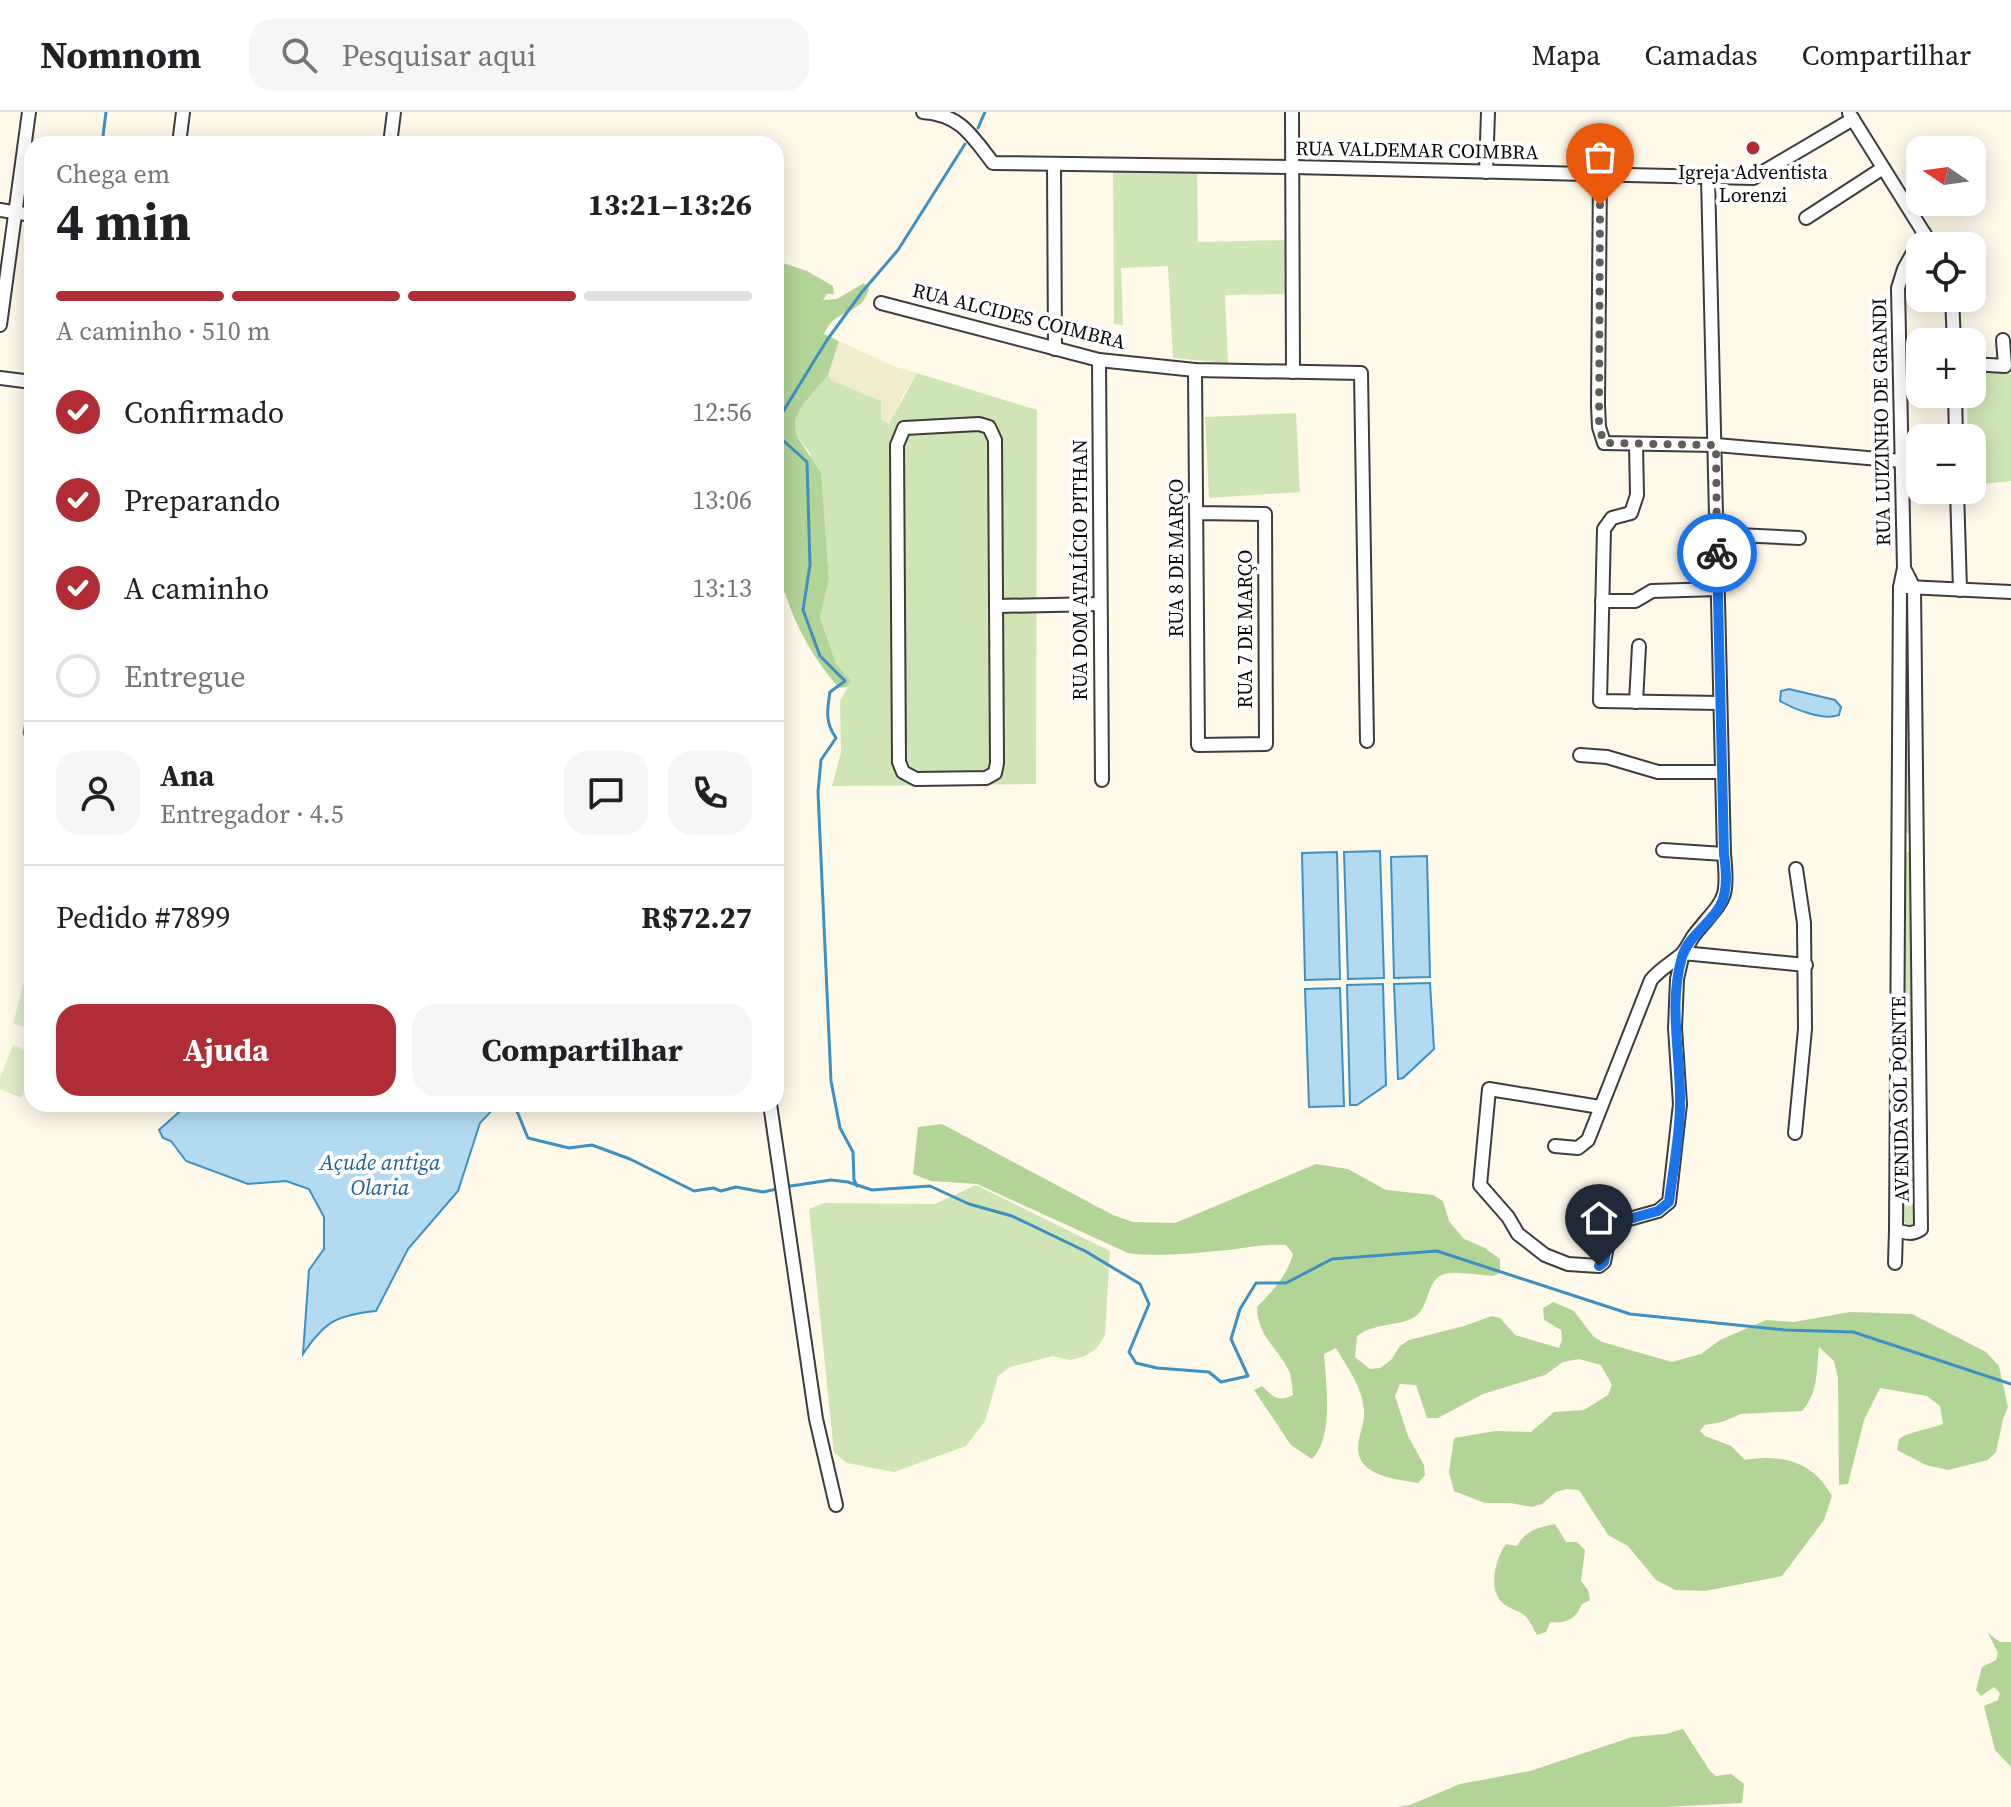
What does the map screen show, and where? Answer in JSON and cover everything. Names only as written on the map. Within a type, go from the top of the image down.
[{"type":"street","points":[[26,136],[29,112]]},
{"type":"street","points":[[180,136],[183,112]]},
{"type":"street","points":[[391,136],[394,112]]},
{"type":"street","name":"RUA VALDEMAR COIMBRA","points":[[923,112],[951,117],[963,125],[993,163],[1753,178],[1851,115]]},
{"type":"street","points":[[1292,112],[1293,372]]},
{"type":"street","points":[[1486,172],[1488,112]]},
{"type":"street","points":[[1851,115],[1923,232]]},
{"type":"street","points":[[0,325],[24,150]]},
{"type":"street","points":[[1054,164],[1055,349]]},
{"type":"street","points":[[1806,218],[1883,168]]},
{"type":"street","points":[[1600,174],[1598,405],[1599,427],[1604,443],[1716,445],[1902,461]]},
{"type":"street","points":[[1600,1107],[1489,1089],[1480,1185],[1508,1217],[1518,1234],[1545,1255],[1568,1264],[1599,1266],[1604,1262],[1615,1223],[1658,1211],[1669,1202],[1680,1104],[1675,1028],[1677,979],[1683,953],[1721,904],[1727,882],[1708,177]]},
{"type":"street","points":[[0,210],[24,214]]},
{"type":"street","name":"RUA LUIZINHO DE GRANDI","points":[[1900,587],[1904,568],[1898,288],[1906,265]]},
{"type":"street","name":"RUA ALCIDES COIMBRA","points":[[881,303],[1099,360],[1195,370],[1361,373],[1367,741]]},
{"type":"street","points":[[1986,365],[2005,366],[2003,340]]},
{"type":"street","name":"RUA DOM ATALÍCIO PITHAN","points":[[1099,360],[1102,780]]},
{"type":"street","name":"RUA 8 DE MARÇO","points":[[1195,370],[1198,745]]},
{"type":"street","points":[[0,378],[24,381]]},
{"type":"street","points":[[979,424],[989,427],[995,440],[997,606],[995,773],[986,778],[916,779],[903,772],[899,762],[897,445],[904,428],[979,424]]},
{"type":"street","points":[[1636,444],[1637,495],[1631,513],[1612,518],[1604,529],[1600,701],[1720,703]]},
{"type":"street","points":[[1957,504],[1960,590]]},
{"type":"street","name":"RUA 7 DE MARÇO","points":[[1196,513],[1265,514],[1266,744],[1198,745]]},
{"type":"street","points":[[1717,534],[1799,538]]},
{"type":"street","name":"RUA LUIZINHO DE GRANDI","points":[[1904,568],[1914,588]]},
{"type":"street","points":[[1900,587],[2011,592]]},
{"type":"street","name":"AVENIDA SOL POENTE","points":[[1900,587],[1896,1230],[1906,1233],[1921,1229],[1914,588]]},
{"type":"street","points":[[1602,601],[1635,601],[1652,591],[1718,589]]},
{"type":"street","points":[[997,606],[1100,604]]},
{"type":"street","points":[[1636,702],[1639,646]]},
{"type":"street","points":[[1580,755],[1607,757],[1658,772],[1722,772]]},
{"type":"street","points":[[1898,841],[1917,842]]},
{"type":"street","points":[[1663,850],[1724,854]]},
{"type":"street","points":[[1795,1133],[1805,1029],[1806,965],[1796,869]]},
{"type":"street","points":[[1555,1146],[1578,1148],[1584,1145],[1651,980],[1668,963],[1683,953],[1806,965]]},
{"type":"street","points":[[1897,1105],[1920,1104]]},
{"type":"street","points":[[771,1112],[816,1419],[836,1505]]},
{"type":"street","points":[[1895,1263],[1896,1230]]},
{"type":"shaded area","points":[[839,341],[893,366],[917,373],[890,425],[881,419],[881,401],[831,380],[828,375]]},
{"type":"green space","points":[[1113,169],[1197,172],[1198,242],[1287,240],[1287,294],[1225,295],[1228,363],[1173,358],[1168,266],[1121,268],[1123,325],[1114,324]]},
{"type":"green space","points":[[784,263],[807,271],[833,286],[834,294],[827,294],[823,300],[837,299],[864,283],[869,289],[857,307],[836,319],[826,330],[824,334],[839,341],[828,375],[801,407],[795,420],[796,435],[821,473],[829,579],[820,617],[836,664],[851,681],[847,687],[839,688],[822,667],[807,644],[785,593]]},
{"type":"green space","points":[[1986,370],[2011,373],[2011,481],[1986,484],[1986,424],[1968,424],[1967,408],[1986,408]]},
{"type":"green space","points":[[917,373],[1037,410],[1036,784],[832,786],[841,752],[840,701],[851,681],[836,664],[820,617],[829,578],[824,518],[810,453],[796,435],[795,420],[801,407],[828,375],[831,380],[881,401],[881,419],[889,424]]},
{"type":"green space","points":[[1296,413],[1300,492],[1209,498],[1205,417]]},
{"type":"green space","points":[[1908,599],[1914,834],[1910,835],[1905,831]]},
{"type":"green space","points":[[1908,852],[1913,859],[1913,1091],[1909,1100],[1905,1101],[1900,1099],[1904,855]]},
{"type":"green space","points":[[24,982],[24,1027],[13,1024]]},
{"type":"green space","points":[[13,1045],[24,1050],[24,1091],[21,1098],[0,1089],[0,1077]]},
{"type":"green space","points":[[1909,1115],[1915,1122],[1917,1223],[1908,1226],[1900,1217],[1900,1121]]},
{"type":"green space","points":[[942,1124],[1113,1215],[1133,1222],[1175,1223],[1316,1164],[1348,1169],[1386,1190],[1433,1195],[1443,1201],[1449,1221],[1464,1239],[1500,1259],[1500,1273],[1493,1276],[1441,1275],[1431,1286],[1418,1314],[1357,1336],[1355,1357],[1370,1369],[1380,1368],[1391,1360],[1400,1346],[1409,1340],[1492,1316],[1500,1318],[1515,1335],[1559,1348],[1561,1330],[1544,1320],[1543,1308],[1553,1302],[1574,1311],[1593,1336],[1602,1342],[1672,1362],[1701,1354],[1720,1340],[1766,1320],[1794,1322],[1850,1312],[1912,1314],[1986,1352],[1999,1366],[2008,1407],[1996,1452],[1988,1460],[1948,1470],[1926,1465],[1897,1450],[1899,1439],[1904,1436],[1943,1424],[1940,1406],[1927,1396],[1880,1388],[1864,1420],[1848,1484],[1839,1485],[1838,1378],[1834,1361],[1819,1347],[1814,1389],[1802,1411],[1741,1414],[1705,1425],[1700,1431],[1731,1446],[1745,1460],[1784,1460],[1816,1475],[1832,1496],[1824,1520],[1782,1576],[1705,1591],[1675,1590],[1656,1580],[1628,1546],[1608,1535],[1579,1490],[1556,1492],[1542,1504],[1532,1507],[1485,1503],[1454,1491],[1449,1472],[1454,1438],[1495,1431],[1531,1432],[1554,1412],[1584,1410],[1608,1395],[1612,1385],[1601,1365],[1579,1359],[1563,1362],[1545,1375],[1483,1394],[1438,1418],[1427,1418],[1416,1385],[1400,1384],[1395,1396],[1408,1436],[1424,1465],[1425,1475],[1418,1483],[1380,1475],[1360,1458],[1358,1448],[1364,1416],[1363,1402],[1354,1378],[1336,1348],[1324,1354],[1326,1424],[1319,1450],[1312,1459],[1291,1445],[1254,1390],[1262,1386],[1279,1398],[1293,1395],[1289,1372],[1260,1325],[1257,1307],[1287,1269],[1293,1254],[1286,1245],[1172,1255],[1128,1253],[977,1184],[931,1181],[913,1174],[918,1127]]},
{"type":"green space","points":[[976,1185],[1110,1251],[1105,1335],[1097,1348],[1085,1356],[1070,1360],[1053,1356],[1010,1367],[998,1376],[985,1421],[966,1446],[894,1472],[847,1463],[834,1453],[809,1209],[824,1203],[935,1204]]},
{"type":"green space","points":[[1555,1524],[1566,1542],[1577,1542],[1585,1550],[1581,1581],[1588,1590],[1590,1600],[1582,1604],[1570,1619],[1550,1622],[1546,1632],[1537,1635],[1525,1616],[1499,1598],[1494,1575],[1506,1544],[1517,1546],[1533,1530]]},
{"type":"green space","points":[[1988,1633],[2000,1642],[2011,1642],[2011,1767],[1995,1750],[1984,1706],[1998,1700],[2000,1693],[1994,1687],[1981,1696],[1976,1690],[1982,1667],[1996,1660],[1998,1653]]},
{"type":"green space","points":[[1683,1729],[1710,1771],[1716,1776],[1731,1774],[1744,1784],[1742,1803],[1664,1807],[1398,1807],[1460,1784],[1530,1771],[1632,1737]]},
{"type":"water","points":[[1789,689],[1835,700],[1841,707],[1839,715],[1817,715],[1780,701],[1781,691]]},
{"type":"water","points":[[1380,851],[1384,978],[1348,979],[1344,852]]},
{"type":"water","points":[[1337,852],[1340,979],[1305,980],[1302,853]]},
{"type":"water","points":[[1427,856],[1430,977],[1394,978],[1391,857]]},
{"type":"water","points":[[1430,983],[1434,1049],[1403,1078],[1398,1079],[1394,984]]},
{"type":"water","points":[[1383,984],[1386,1085],[1357,1105],[1350,1105],[1347,985]]},
{"type":"water","points":[[1340,988],[1344,1106],[1309,1107],[1305,989]]},
{"type":"water","name":"Açude antiga Olaria","points":[[179,1112],[490,1112],[480,1123],[458,1191],[408,1249],[376,1311],[333,1322],[318,1334],[303,1354],[309,1270],[324,1249],[324,1217],[309,1189],[286,1181],[248,1184],[186,1161],[159,1130]]},
{"type":"waterway","points":[[103,136],[106,112]]},
{"type":"waterway","points":[[978,128],[985,112]]},
{"type":"waterway","points":[[784,410],[827,340],[898,250],[965,144]]},
{"type":"waterway","points":[[784,441],[807,462],[810,565],[803,610],[820,656],[845,681],[830,692],[828,716],[836,738],[821,760],[818,792],[831,1081],[840,1128],[853,1152],[857,1186]]},
{"type":"waterway","points":[[517,1112],[528,1138],[569,1148],[592,1145],[630,1159],[694,1191],[713,1188],[721,1191],[736,1187],[763,1192],[777,1189]]},
{"type":"waterway","points":[[784,1187],[831,1180],[872,1190],[930,1186],[969,1204],[1012,1216],[1085,1251],[1140,1284],[1149,1304],[1129,1352],[1136,1363],[1209,1372],[1221,1382],[1248,1376],[1231,1339],[1240,1309],[1256,1283],[1286,1283],[1332,1259],[1437,1251],[1630,1314],[1785,1330],[1853,1332],[2011,1384]]},
{"type":"way so far","points":[[1600,205],[1598,405],[1599,427],[1604,443],[1716,445],[1717,553]]},
{"type":"place","name":"Igreja Adventista Lorenzi","points":[[1753,148]]},
{"type":"route","points":[[1599,1266],[1604,1262],[1615,1223],[1658,1211],[1669,1202],[1680,1104],[1675,1028],[1677,979],[1683,953],[1721,904],[1727,882],[1717,553]]}]
